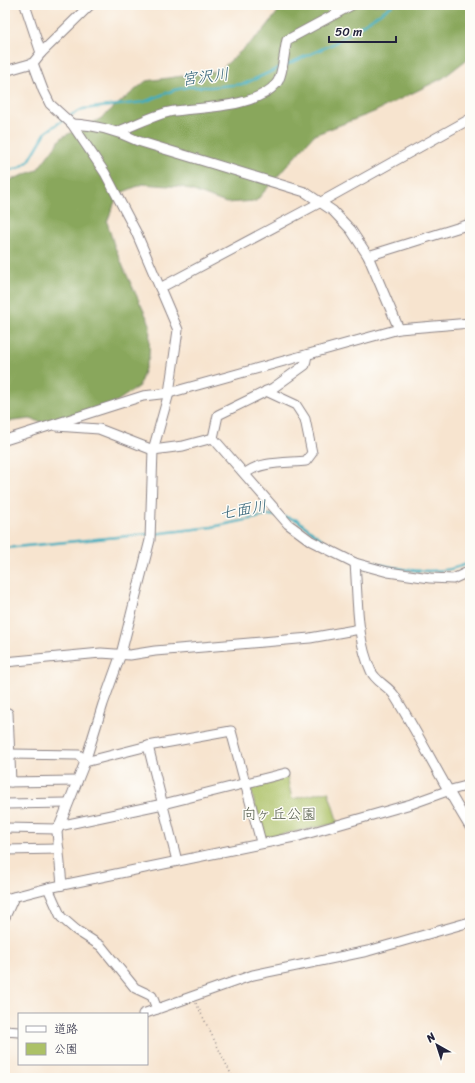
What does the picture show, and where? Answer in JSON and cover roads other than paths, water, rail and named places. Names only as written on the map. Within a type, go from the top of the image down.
[{"type":"street","points":[[25,5],[41,53]]},
{"type":"street","points":[[5,71],[33,64],[41,53],[90,5]]},
{"type":"street","points":[[118,131],[172,111],[220,107],[265,93],[276,84],[280,77],[287,40],[352,5]]},
{"type":"street","points":[[33,64],[42,90],[50,104],[72,124],[105,173],[136,232],[178,330],[169,393],[153,450],[150,540],[122,654],[103,704],[85,762],[58,827],[62,885]]},
{"type":"street","points":[[160,288],[321,202],[470,118]]},
{"type":"street","points":[[72,124],[89,125],[118,131],[138,141],[305,192],[321,202],[334,211],[350,230],[368,256],[399,329]]},
{"type":"street","points":[[368,256],[470,224]]},
{"type":"street","points":[[5,440],[143,396],[169,393],[399,329],[470,323]]},
{"type":"street","points":[[213,438],[218,415],[266,391],[305,365],[307,355]]},
{"type":"street","points":[[245,474],[249,469],[269,464],[306,461],[312,453],[305,419],[296,405],[266,391]]},
{"type":"street","points":[[51,425],[98,429],[153,450],[183,446],[213,438]]},
{"type":"street","points":[[213,438],[286,522],[312,541],[355,563],[388,572],[430,578],[453,579],[470,571]]},
{"type":"street","points":[[355,563],[360,630],[372,672],[393,693],[428,753],[447,791],[470,827]]},
{"type":"street","points":[[5,662],[101,653],[130,655],[155,651],[310,638],[360,630]]},
{"type":"street","points":[[8,713],[8,782],[77,781]]},
{"type":"street","points":[[85,762],[148,746],[231,731],[261,842]]},
{"type":"street","points":[[148,746],[177,861]]},
{"type":"street","points":[[9,754],[79,755],[85,762]]},
{"type":"street","points":[[5,828],[58,827],[163,804],[286,774]]},
{"type":"street","points":[[5,899],[48,888],[261,842],[299,836],[341,825],[470,785]]},
{"type":"street","points":[[5,804],[68,803]]},
{"type":"street","points":[[5,850],[59,849]]},
{"type":"street","points":[[48,888],[61,917],[76,930],[101,946],[135,988],[152,996],[157,1009]]},
{"type":"street","points":[[5,917],[14,897]]},
{"type":"street","points":[[146,1013],[253,975],[368,951],[470,922]]},
{"type":"street","points":[[5,1031],[18,1032]]},
{"type":"waterway","name":"宮沢川","points":[[286,65],[333,44],[393,5]]},
{"type":"waterway","name":"宮沢川","points":[[67,117],[83,109],[144,102],[174,90],[188,87],[244,84],[279,68]]},
{"type":"waterway","name":"宮沢川","points":[[5,171],[19,168],[29,161],[46,132],[63,120]]},
{"type":"waterway","name":"七面川","points":[[153,534],[212,527],[270,515],[276,516]]},
{"type":"waterway","name":"七面川","points":[[285,517],[297,520],[332,547]]},
{"type":"waterway","name":"七面川","points":[[5,548],[148,534]]},
{"type":"waterway","name":"七面川","points":[[342,552],[389,566],[423,571],[456,568],[470,562]]},
{"type":"park label","name":"向ヶ丘公園","points":[[279,814]]}]
